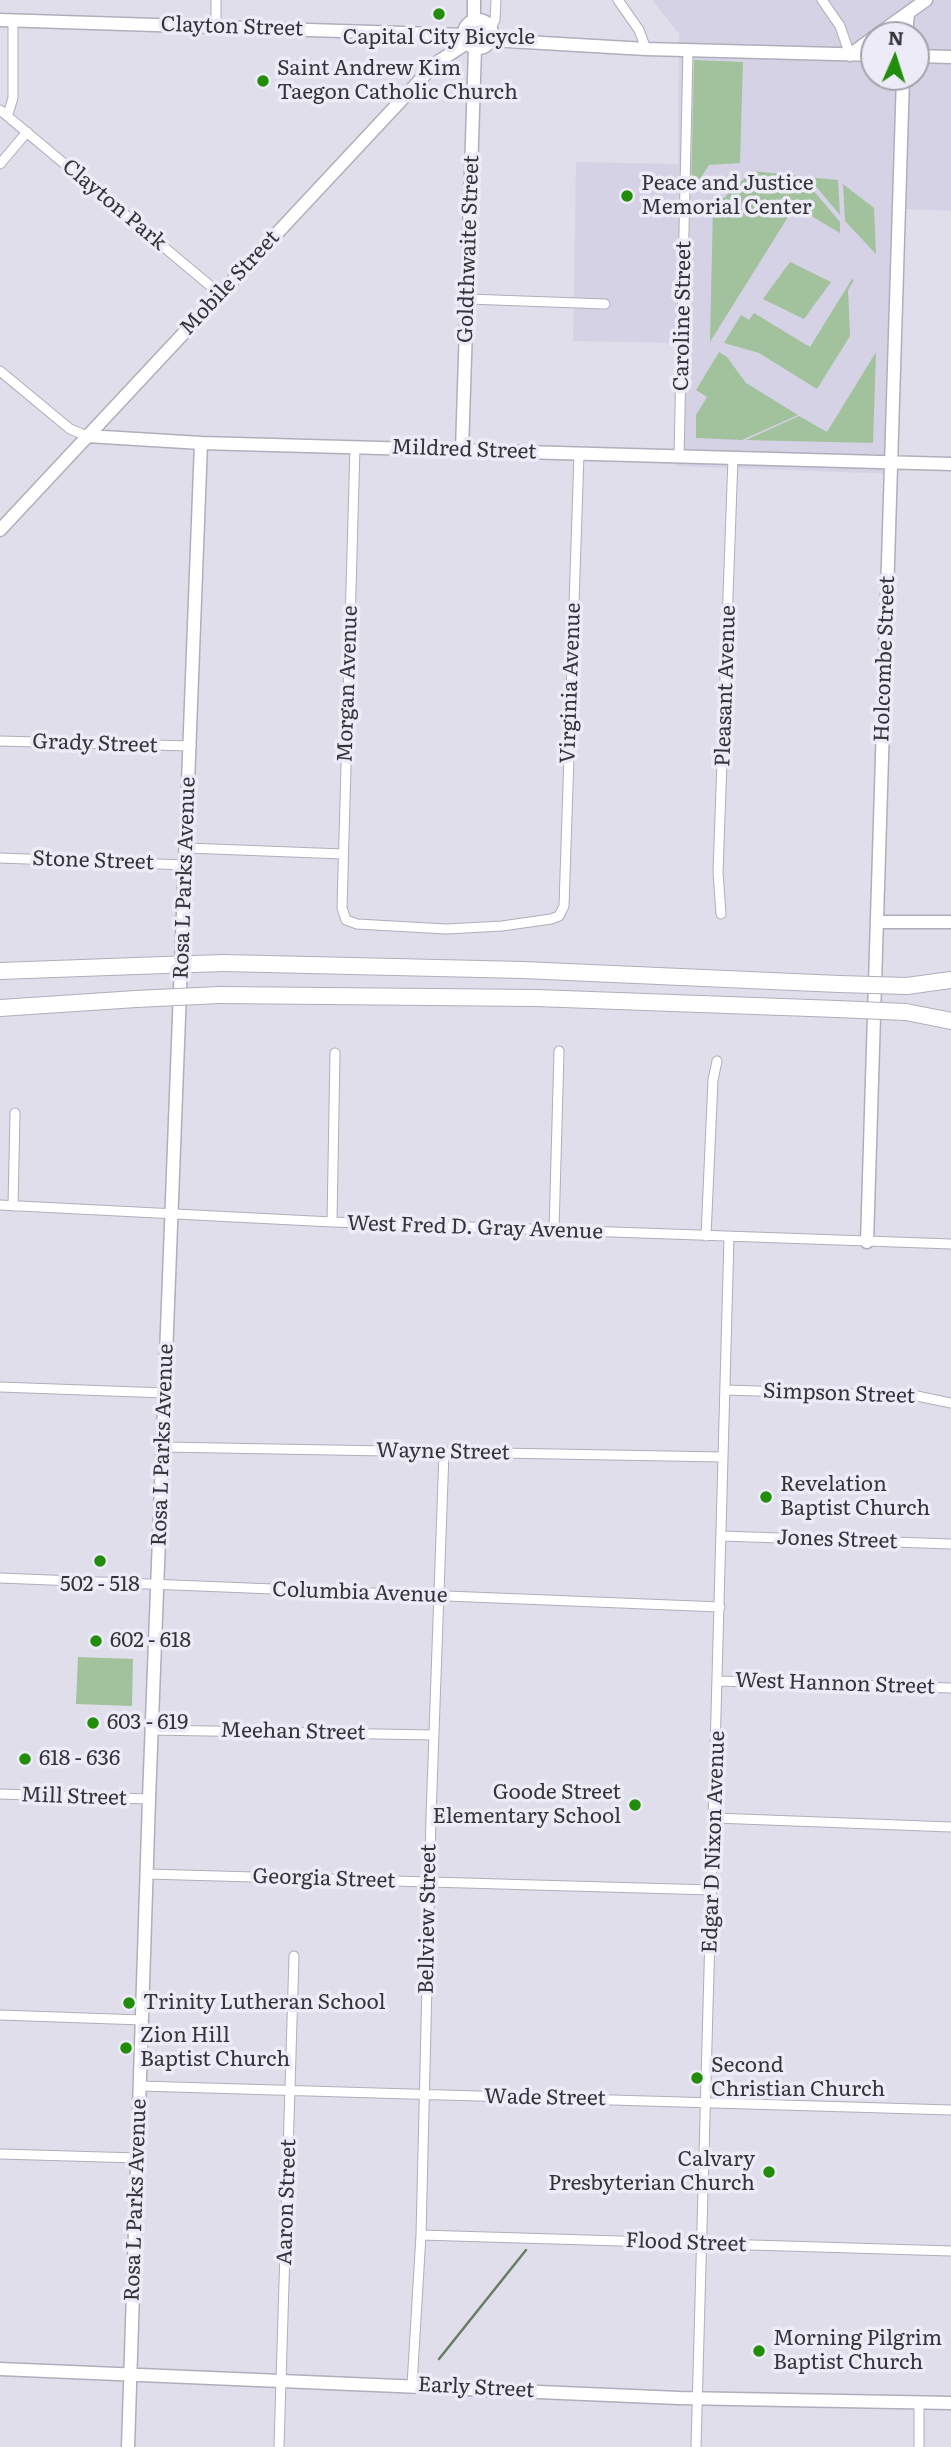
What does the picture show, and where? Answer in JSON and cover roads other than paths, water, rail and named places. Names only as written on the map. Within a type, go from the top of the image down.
[{"type":"highway","points":[[4,970],[223,963],[523,970],[951,988]]},
{"type":"highway","points":[[907,986],[951,979]]},
{"type":"highway","points":[[0,1008],[219,995],[536,998],[951,1013]]},
{"type":"highway","points":[[906,1012],[951,1021]]},
{"type":"street","points":[[216,0],[216,26]]},
{"type":"street","points":[[474,0],[474,20]]},
{"type":"street","points":[[491,34],[484,21],[474,20],[466,26],[469,42],[484,47],[491,34],[495,20],[496,0]]},
{"type":"street","points":[[618,0],[639,30],[646,49]]},
{"type":"street","points":[[822,0],[840,26],[850,55]]},
{"type":"street","points":[[897,21],[926,0]]},
{"type":"street","points":[[907,21],[908,13]]},
{"type":"street","points":[[4,112],[13,98],[6,20]]},
{"type":"street","name":"Clayton Street","points":[[6,20],[216,26],[469,42]]},
{"type":"street","points":[[491,34],[646,49],[860,55]]},
{"type":"street","name":"Mobile Street","points":[[0,530],[436,63],[469,42]]},
{"type":"street","name":"Goldthwaite Street","points":[[462,450],[468,299],[469,42]]},
{"type":"street","points":[[850,55],[860,48]]},
{"type":"street","name":"Caroline Street","points":[[680,456],[688,51]]},
{"type":"street","points":[[930,56],[951,57]]},
{"type":"street","name":"Holcombe Street","points":[[867,1242],[903,91]]},
{"type":"street","name":"Clayton Park","points":[[4,112],[220,294]]},
{"type":"street","points":[[0,164],[27,132]]},
{"type":"street","points":[[468,299],[605,304]]},
{"type":"street","name":"Mildred Street","points":[[0,371],[70,429],[87,436],[201,443],[951,464]]},
{"type":"street","name":"Rosa L Parks Avenue","points":[[128,2447],[149,1799],[201,443]]},
{"type":"street","name":"Morgan Avenue","points":[[346,919],[342,908],[343,854],[355,447]]},
{"type":"street","name":"Virginia Avenue","points":[[346,919],[357,924],[477,929],[551,919],[562,912],[565,906],[579,454]]},
{"type":"street","name":"Pleasant Avenue","points":[[721,914],[718,872],[733,458]]},
{"type":"street","name":"Grady Street","points":[[0,741],[191,746]]},
{"type":"street","points":[[187,848],[343,854]]},
{"type":"street","name":"Stone Street","points":[[0,858],[185,865]]},
{"type":"street","points":[[877,922],[951,922]]},
{"type":"street","points":[[554,1231],[559,1051]]},
{"type":"street","points":[[332,1223],[335,1053]]},
{"type":"street","points":[[706,1236],[713,1080],[717,1061]]},
{"type":"street","points":[[13,1206],[15,1113]]},
{"type":"street","name":"West Fred D. Gray Avenue","points":[[0,1205],[332,1223],[951,1244]]},
{"type":"street","name":"Edgar D Nixon Avenue","points":[[696,2447],[719,1681],[729,1237]]},
{"type":"street","points":[[0,1387],[165,1393]]},
{"type":"street","name":"Simpson Street","points":[[725,1390],[917,1396],[951,1403]]},
{"type":"street","name":"Wayne Street","points":[[163,1447],[723,1457]]},
{"type":"street","name":"Bellview Street","points":[[412,2385],[421,2235],[429,1881],[444,1452]]},
{"type":"street","name":"Jones Street","points":[[722,1536],[951,1544]]},
{"type":"street","name":"Columbia Avenue","points":[[0,1578],[720,1607]]},
{"type":"street","name":"West Hannon Street","points":[[719,1681],[951,1688]]},
{"type":"street","name":"Meehan Street","points":[[152,1730],[434,1735]]},
{"type":"street","name":"Mill Street","points":[[0,1794],[149,1799]]},
{"type":"street","points":[[715,1818],[951,1826]]},
{"type":"street","name":"Georgia Street","points":[[147,1874],[712,1890]]},
{"type":"street","name":"Aaron Street","points":[[279,2447],[294,1956]]},
{"type":"street","points":[[0,2015],[142,2020]]},
{"type":"street","name":"Wade Street","points":[[140,2086],[951,2110]]},
{"type":"street","points":[[0,2154],[138,2158]]},
{"type":"street","name":"Flood Street","points":[[421,2235],[951,2251]]},
{"type":"street","name":"Early Street","points":[[0,2369],[698,2398],[951,2403]]},
{"type":"street","points":[[919,2404],[919,2447]]},
{"type":"waterway","points":[[439,2359],[526,2250]]},
{"type":"place","name":"Capital City Bicycle","points":[[439,14]]},
{"type":"place","name":"Saint Andrew Kim Taegon Catholic Church","points":[[263,81]]},
{"type":"place","name":"Peace and Justice Memorial Center","points":[[627,196]]},
{"type":"place","name":"Revelation Baptist Church","points":[[766,1497]]},
{"type":"place","name":"502 - 518","points":[[100,1561]]},
{"type":"place","name":"602 - 618","points":[[96,1641]]},
{"type":"place","name":"603 - 619","points":[[93,1723]]},
{"type":"place","name":"618 - 636","points":[[25,1759]]},
{"type":"place","name":"Goode Street Elementary School","points":[[635,1805]]},
{"type":"place","name":"Trinity Lutheran School","points":[[129,2003]]},
{"type":"place","name":"Zion Hill Baptist Church","points":[[126,2048]]},
{"type":"place","name":"Second Christian Church","points":[[697,2078]]},
{"type":"place","name":"Calvary Presbyterian Church","points":[[769,2172]]},
{"type":"place","name":"Morning Pilgrim Baptist Church","points":[[759,2351]]}]
